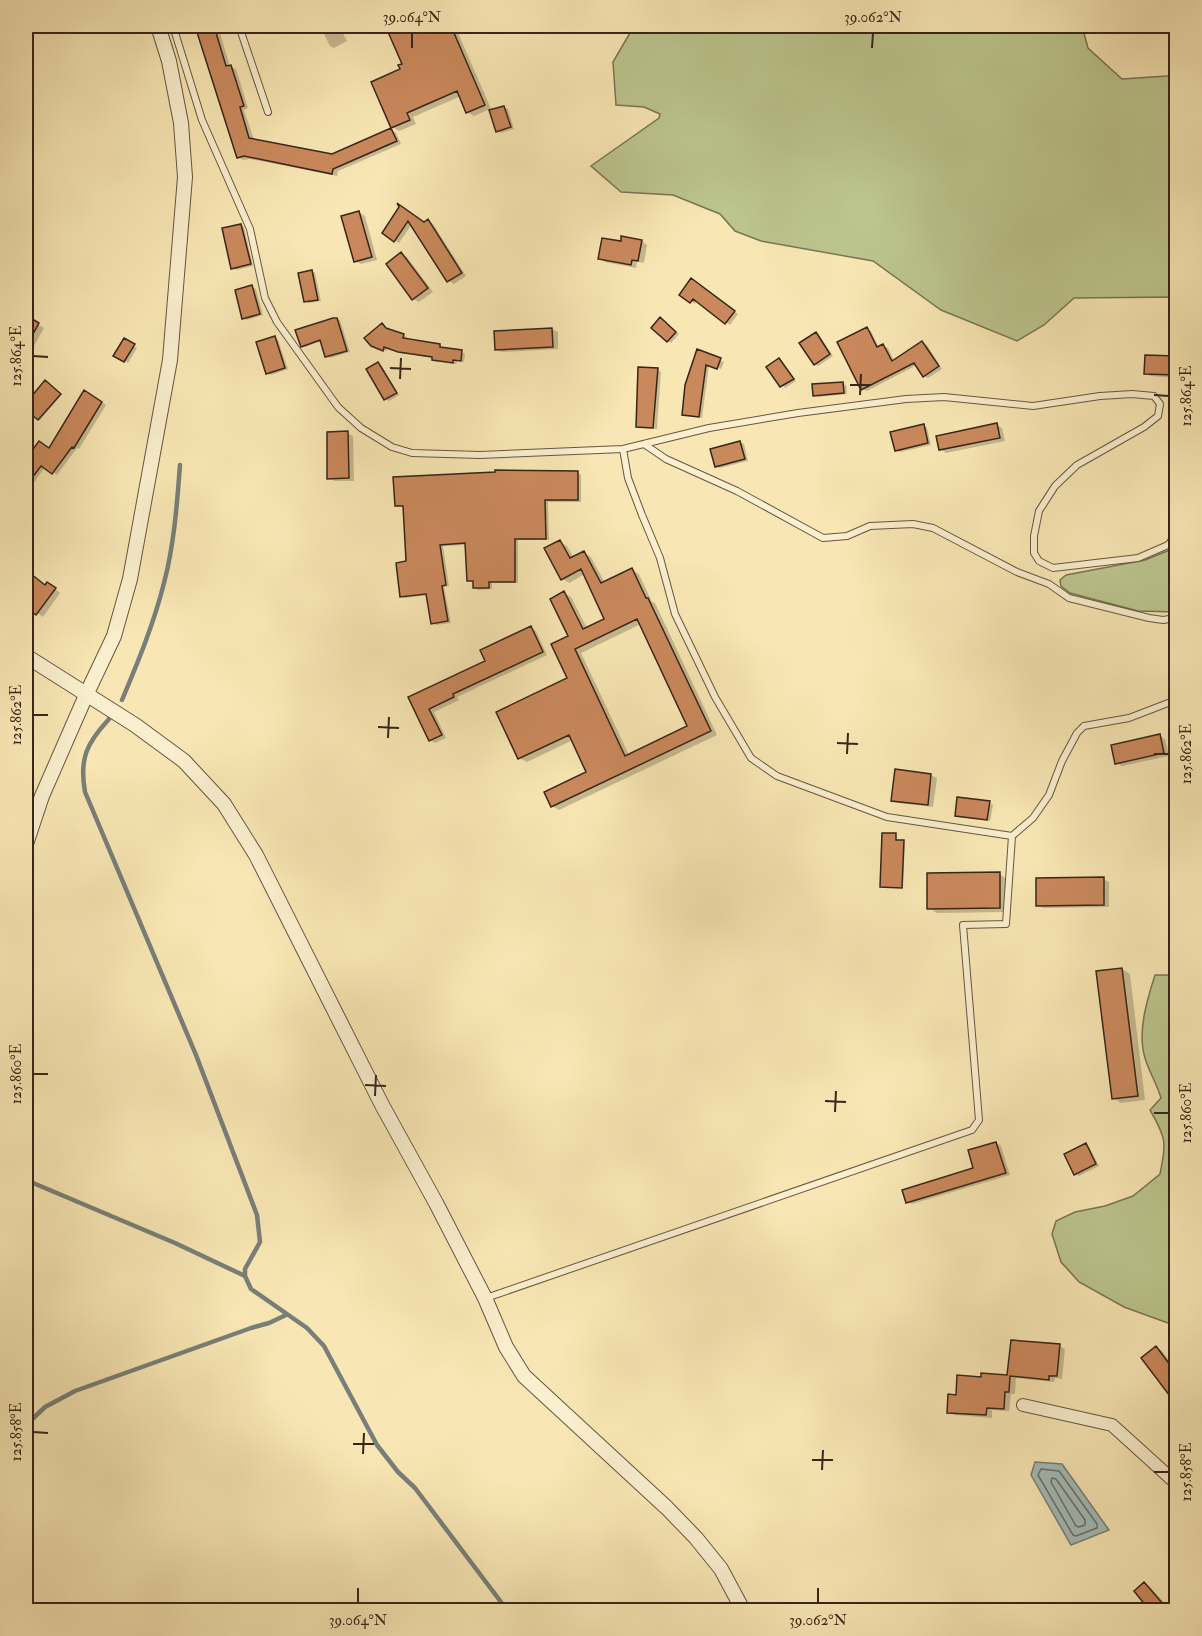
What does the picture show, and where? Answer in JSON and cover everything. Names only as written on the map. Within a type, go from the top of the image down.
[{"type":"street","points":[[26,844],[42,795],[114,636],[130,579],[170,360],[185,177],[181,123],[169,61],[158,26]]},
{"type":"street","points":[[26,656],[87,693],[184,761],[224,804],[256,855],[382,1105],[485,1298],[506,1347],[524,1376],[667,1508],[696,1538],[721,1569],[743,1611]]},
{"type":"street","points":[[1023,1405],[1112,1425],[1176,1483]]},
{"type":"lane","points":[[173,26],[202,120],[250,229],[265,298],[277,322],[338,407],[361,428],[392,447],[412,453],[480,455],[623,449],[709,428],[798,413],[906,399],[944,397],[1033,406],[1100,396],[1132,394],[1154,396],[1160,404],[1158,416],[1144,427],[1077,465],[1054,486],[1039,511],[1034,536],[1034,553],[1039,561],[1053,568],[1138,558],[1167,545],[1176,536]]},
{"type":"lane","points":[[239,26],[268,112]]},
{"type":"lane","points":[[644,444],[666,459],[736,491],[823,538],[847,536],[870,526],[914,524],[933,528],[1017,572],[1049,584],[1069,598],[1149,618],[1163,620],[1176,618]]},
{"type":"lane","points":[[623,449],[628,478],[660,558],[675,614],[715,697],[751,758],[777,776],[887,817],[1012,836]]},
{"type":"lane","points":[[485,1298],[972,1130],[979,1120],[963,925],[1006,924],[1012,836],[1034,818],[1048,795],[1077,733],[1084,726],[1130,718],[1176,700]]},
{"type":"green space","points":[[634,26],[1082,26],[1088,48],[1122,79],[1167,76],[1176,73],[1176,299],[1172,297],[1074,298],[1044,325],[1017,341],[941,310],[873,261],[761,241],[735,231],[720,214],[673,195],[621,192],[591,166],[659,118],[660,114],[644,107],[616,105],[613,62]]},
{"type":"green space","points":[[1176,549],[1176,612],[1138,611],[1070,593],[1061,586],[1060,580],[1066,575],[1145,560]]},
{"type":"green space","points":[[1155,975],[1173,975],[1176,979],[1176,1326],[1124,1307],[1079,1282],[1061,1262],[1052,1234],[1056,1221],[1075,1212],[1105,1206],[1133,1196],[1160,1174],[1164,1141],[1150,1110],[1161,1098],[1145,1058],[1142,1038],[1146,1005]]},
{"type":"water","points":[[1035,1462],[1062,1464],[1109,1530],[1071,1545],[1031,1475]]},
{"type":"building","points":[[195,26],[214,26],[226,66],[231,65],[244,106],[240,107],[249,138],[332,154],[391,128],[397,141],[333,169],[332,174],[244,156],[237,158]]},
{"type":"building","points":[[404,26],[451,26],[485,105],[466,113],[457,91],[407,113],[410,120],[391,128],[371,82],[400,69],[398,65],[402,64],[388,32]]},
{"type":"building","points":[[504,106],[511,127],[496,132],[489,110]]},
{"type":"building","points":[[397,203],[424,222],[428,219],[462,273],[447,282],[408,221],[394,242],[382,233],[399,207]]},
{"type":"building","points":[[359,211],[372,257],[354,262],[341,216]]},
{"type":"building","points":[[241,224],[251,264],[231,269],[222,228]]},
{"type":"building","points":[[621,236],[642,240],[638,261],[632,260],[631,265],[598,259],[602,238],[621,241]]},
{"type":"building","points":[[401,252],[428,288],[412,300],[386,264]]},
{"type":"building","points":[[312,270],[318,300],[304,302],[298,273]]},
{"type":"building","points":[[691,278],[735,311],[725,324],[693,299],[690,303],[679,295]]},
{"type":"building","points":[[252,285],[260,314],[242,319],[235,290]]},
{"type":"building","points":[[26,315],[39,323],[26,347]]},
{"type":"building","points":[[660,317],[676,332],[667,342],[651,328]]},
{"type":"building","points":[[337,318],[347,351],[325,357],[320,340],[301,347],[295,330]]},
{"type":"building","points":[[382,323],[386,328],[404,334],[403,338],[462,350],[461,361],[453,360],[453,363],[432,360],[432,357],[398,352],[384,347],[383,351],[371,346],[364,338]]},
{"type":"building","points":[[867,327],[877,347],[883,344],[892,361],[922,341],[939,366],[923,377],[914,363],[861,390],[837,342]]},
{"type":"building","points":[[552,328],[553,347],[495,350],[494,331]]},
{"type":"building","points":[[816,332],[830,354],[814,365],[799,343]]},
{"type":"building","points":[[275,336],[285,368],[266,374],[256,342]]},
{"type":"building","points":[[124,338],[135,344],[124,362],[113,356]]},
{"type":"building","points":[[697,349],[721,358],[717,369],[706,365],[699,417],[682,415],[685,385]]},
{"type":"building","points":[[1145,355],[1176,356],[1176,375],[1144,374]]},
{"type":"building","points":[[779,358],[794,379],[780,387],[766,367]]},
{"type":"building","points":[[378,362],[397,393],[384,400],[366,369]]},
{"type":"building","points":[[638,367],[658,368],[653,428],[636,427]]},
{"type":"building","points":[[45,380],[61,394],[38,420],[26,410],[26,403]]},
{"type":"building","points":[[843,382],[844,393],[813,396],[812,384]]},
{"type":"building","points":[[84,390],[102,402],[74,448],[72,447],[52,474],[41,466],[26,486],[26,459],[39,441],[49,448]]},
{"type":"building","points":[[997,423],[1000,438],[939,450],[936,436]]},
{"type":"building","points":[[924,424],[928,443],[895,451],[890,432]]},
{"type":"building","points":[[348,431],[349,478],[327,479],[327,432]]},
{"type":"building","points":[[740,441],[745,459],[715,467],[710,449]]},
{"type":"building","points":[[495,470],[578,471],[578,500],[545,500],[546,539],[515,539],[515,582],[489,582],[489,588],[473,588],[473,581],[467,581],[465,543],[440,545],[446,585],[442,586],[448,621],[431,624],[426,594],[400,597],[396,563],[406,561],[403,506],[395,506],[393,477],[495,472]]},
{"type":"building","points":[[560,540],[570,558],[584,551],[601,583],[632,568],[711,731],[551,807],[544,792],[586,772],[569,735],[518,759],[496,712],[567,678],[551,644],[568,636],[550,599],[564,591],[583,629],[604,619],[581,569],[561,580],[544,548]],"holes":[[[637,619],[687,726],[625,756],[575,649]]]},
{"type":"building","points":[[26,570],[45,585],[47,582],[56,588],[36,615],[26,607]]},
{"type":"building","points":[[531,626],[543,652],[453,694],[454,697],[429,709],[442,735],[429,741],[408,697],[485,661],[480,650]]},
{"type":"building","points":[[1160,734],[1164,753],[1115,764],[1111,745]]},
{"type":"building","points":[[895,769],[931,774],[928,805],[891,801]]},
{"type":"building","points":[[957,797],[990,801],[987,820],[955,816]]},
{"type":"building","points":[[882,833],[896,833],[896,840],[904,840],[902,888],[880,887]]},
{"type":"building","points":[[1000,872],[1000,908],[927,909],[927,873]]},
{"type":"building","points":[[1104,877],[1104,905],[1036,906],[1036,878]]},
{"type":"building","points":[[1122,968],[1138,1096],[1112,1099],[1096,971]]},
{"type":"building","points":[[996,1142],[1006,1173],[906,1203],[902,1190],[973,1168],[968,1150]]},
{"type":"building","points":[[1086,1143],[1096,1164],[1074,1175],[1064,1154]]},
{"type":"building","points":[[1011,1340],[1060,1344],[1057,1376],[1049,1376],[1049,1380],[1010,1376],[1009,1392],[1005,1392],[1004,1409],[987,1408],[986,1415],[947,1413],[948,1394],[956,1395],[957,1375],[981,1377],[981,1373],[1007,1375]]},
{"type":"building","points":[[1156,1346],[1176,1373],[1176,1404],[1141,1358]]},
{"type":"building","points":[[1144,1582],[1169,1611],[1150,1611],[1134,1591]]},
{"type":"waterway","points":[[122,700],[151,628],[164,583],[173,540],[180,465]]},
{"type":"waterway","points":[[109,719],[86,752],[83,770],[85,792],[196,1055],[257,1215],[260,1242],[245,1269],[245,1276],[251,1289],[307,1328],[324,1346],[377,1445],[398,1472],[415,1488],[507,1610]]},
{"type":"waterway","points":[[26,1180],[175,1243],[245,1276]]},
{"type":"waterway","points":[[26,1425],[45,1407],[75,1391],[286,1315]]}]
